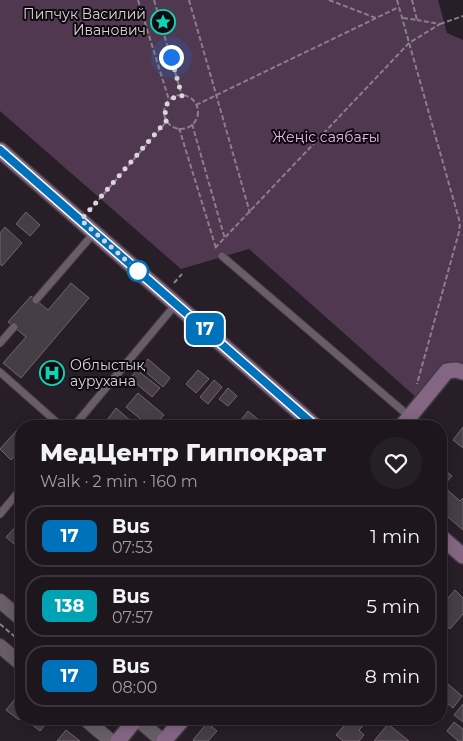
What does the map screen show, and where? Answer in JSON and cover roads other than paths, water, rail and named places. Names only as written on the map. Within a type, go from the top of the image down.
[{"type":"street","points":[[0,150],[308,420]]},
{"type":"street","points":[[408,420],[447,371],[456,370],[463,372]]},
{"type":"street","points":[[447,542],[463,556]]},
{"type":"street","points":[[0,601],[15,614]]},
{"type":"street","points":[[0,646],[15,659]]},
{"type":"street","points":[[92,725],[111,741]]},
{"type":"street","points":[[118,741],[132,725]]},
{"type":"street","points":[[144,725],[164,741],[178,725]]},
{"type":"lane","points":[[36,300],[94,232]]},
{"type":"lane","points":[[222,256],[404,420]]},
{"type":"lane","points":[[79,420],[176,304]]},
{"type":"lane","points":[[0,343],[14,327]]},
{"type":"lane","points":[[0,372],[54,420]]},
{"type":"lane","points":[[0,514],[15,496]]},
{"type":"place","name":"Пипчук Василий Иванович","points":[[163,22]]},
{"type":"place","name":"Облыстық аурухана","points":[[52,373]]},
{"type":"park label","name":"Жеңіс саябағы","points":[[326,137]]}]
